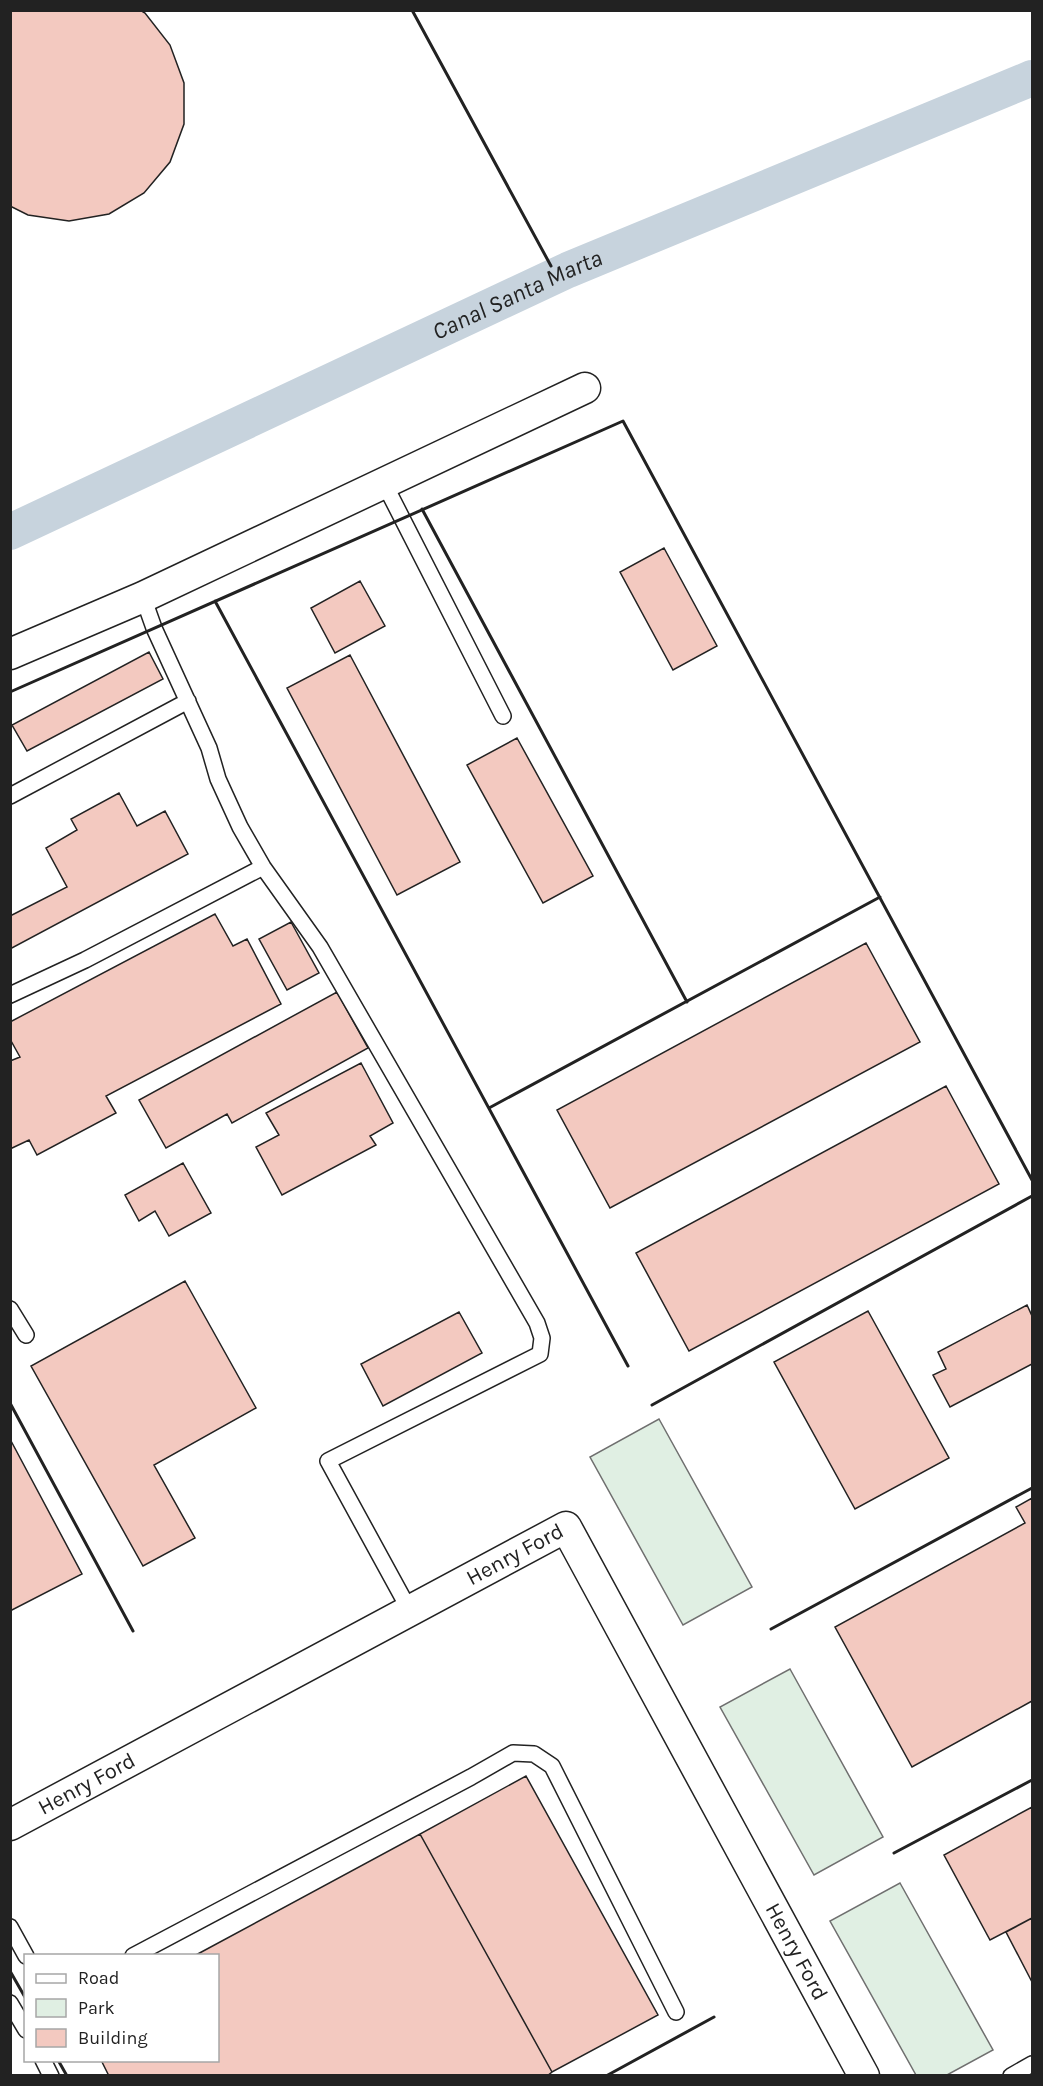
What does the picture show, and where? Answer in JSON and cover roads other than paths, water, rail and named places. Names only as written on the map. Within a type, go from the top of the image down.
[{"type":"street","points":[[10,654],[143,597],[585,388]]},
{"type":"street","name":"Henry Ford","points":[[10,1826],[566,1527],[864,2076]]},
{"type":"lane","points":[[384,483],[503,716]]},
{"type":"lane","points":[[143,597],[154,628],[209,748],[218,779],[240,827],[263,867],[320,947],[537,1323],[542,1338],[540,1354],[328,1461],[410,1611]]},
{"type":"lane","points":[[10,796],[188,701]]},
{"type":"lane","points":[[10,995],[85,960],[263,867]]},
{"type":"lane","points":[[10,1309],[26,1335]]},
{"type":"lane","points":[[137,1954],[471,1777],[513,1752],[534,1754],[552,1766],[676,2012]]},
{"type":"lane","points":[[10,1927],[25,1954]]},
{"type":"lane","points":[[11,2003],[24,2026]]},
{"type":"lane","points":[[44,2062],[51,2076]]},
{"type":"lane","points":[[1011,2076],[1032,2064]]},
{"type":"waterway","name":"Canal Santa Marta","points":[[10,532],[568,270],[1032,78]]}]
